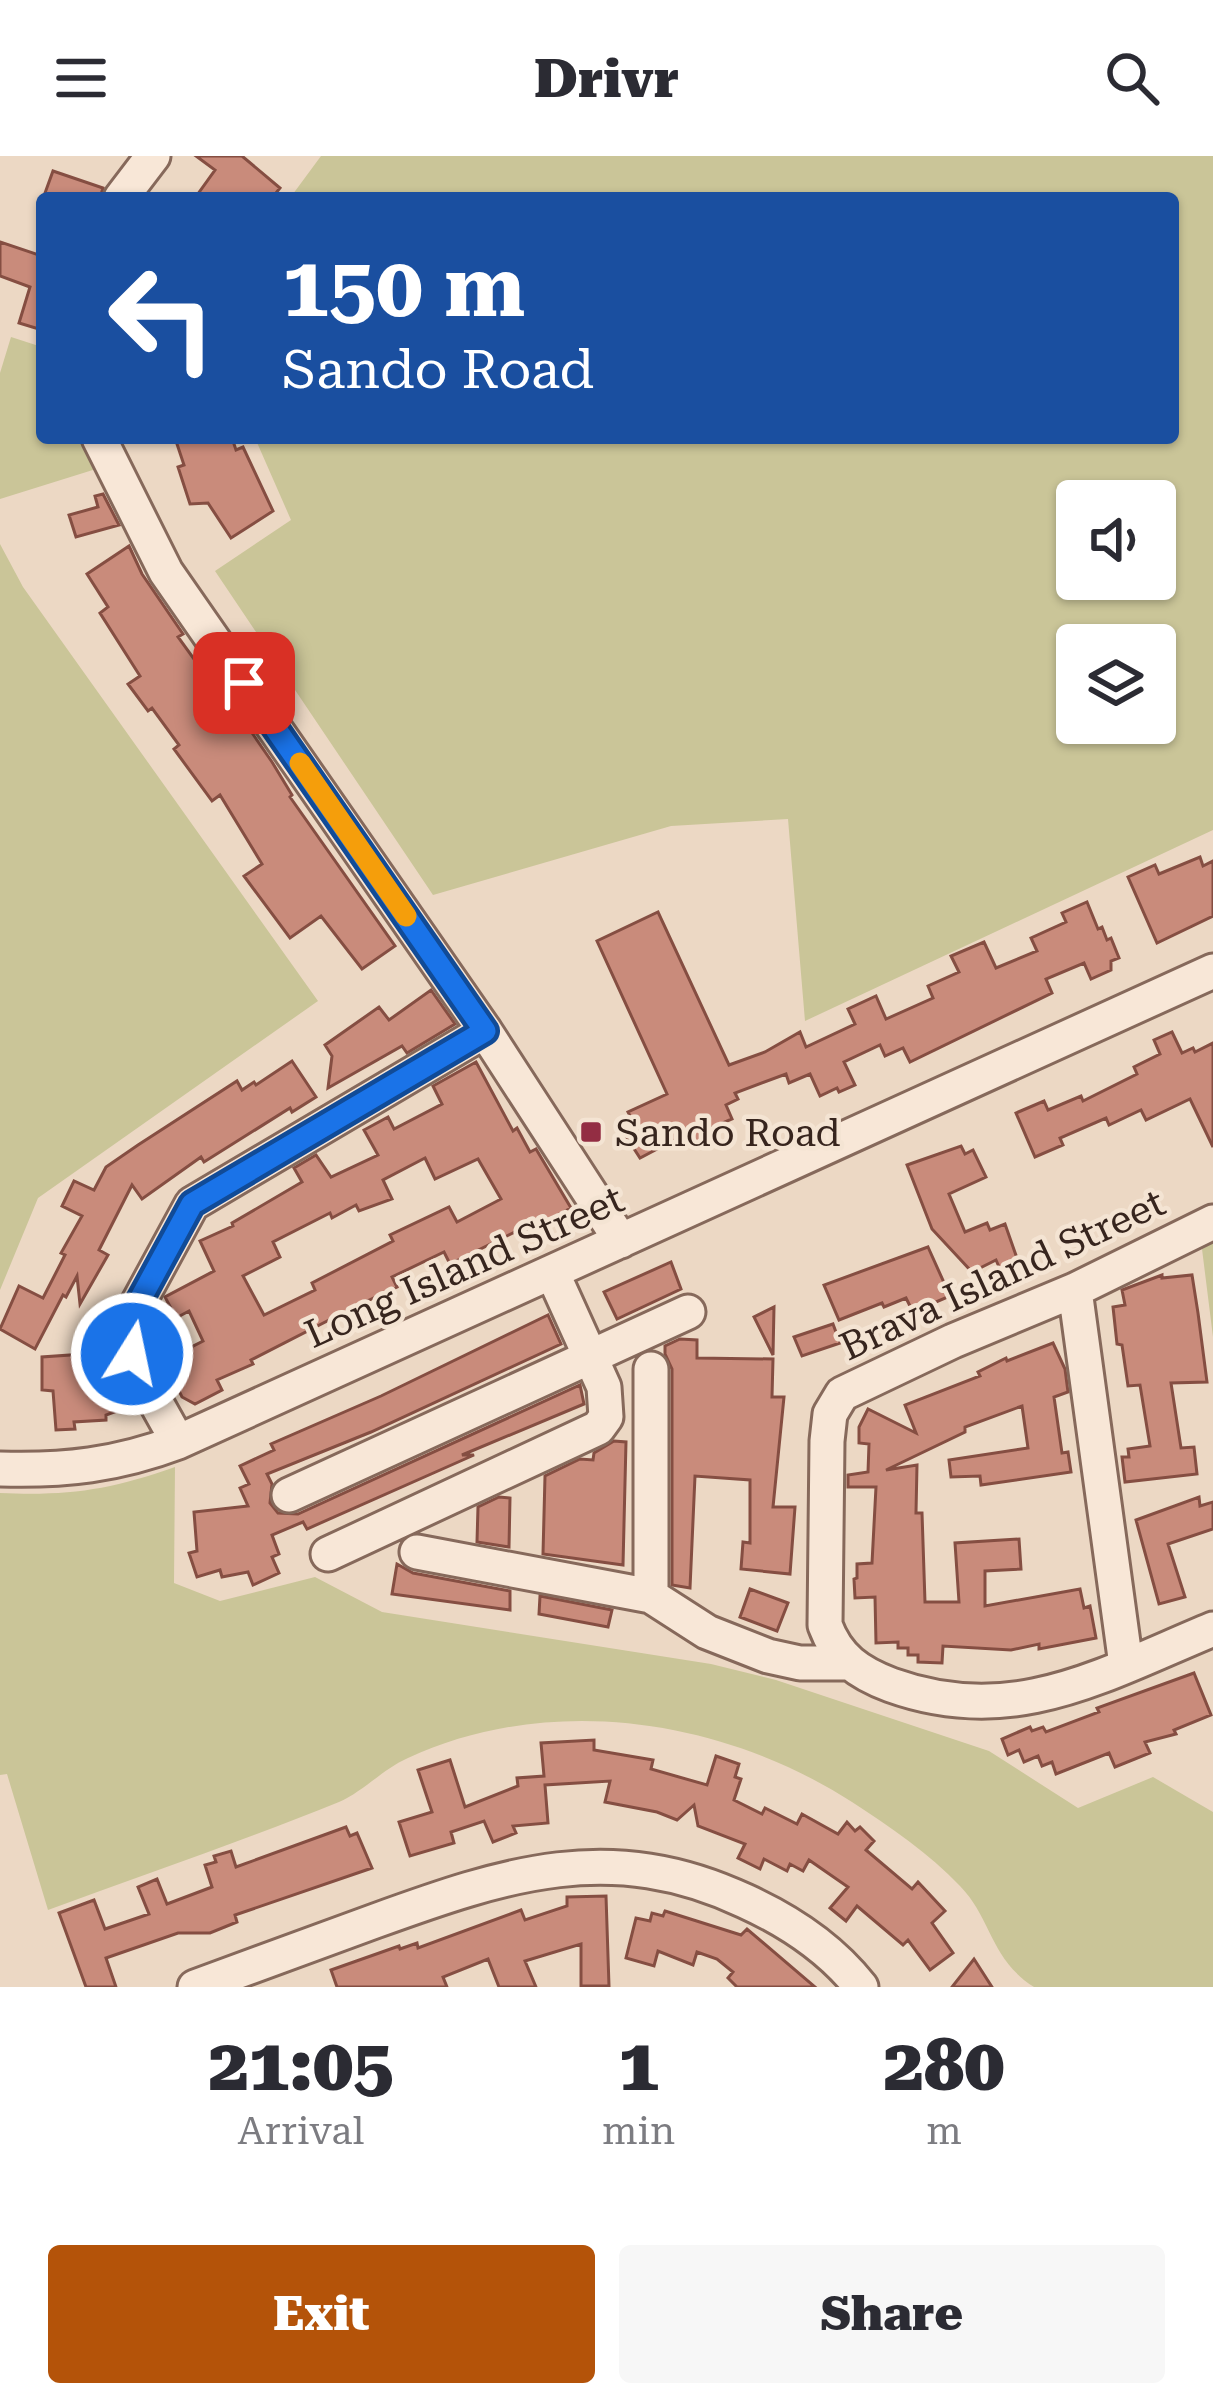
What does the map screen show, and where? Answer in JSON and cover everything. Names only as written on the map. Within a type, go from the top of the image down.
[{"type":"street","points":[[126,192],[153,156]]},
{"type":"street","points":[[103,444],[166,572],[485,1031],[621,1241]]},
{"type":"street","name":"Long Island Street","points":[[0,1469],[100,1467],[178,1442],[1213,971]]},
{"type":"street","points":[[178,1442],[140,1374],[129,1337],[136,1307],[192,1204],[485,1031]]},
{"type":"street","name":"Brava Island Street","points":[[848,1663],[825,1625],[827,1441],[830,1414],[842,1394],[1076,1290],[1213,1222]]},
{"type":"street","points":[[328,1554],[598,1427],[606,1417],[608,1401],[552,1272]]},
{"type":"street","points":[[1076,1290],[1126,1665]]},
{"type":"street","points":[[289,1495],[688,1312]]},
{"type":"street","points":[[651,1369],[651,1596]]},
{"type":"street","points":[[417,1552],[651,1596],[707,1633],[768,1656],[800,1663],[848,1663],[869,1677],[949,1701],[1020,1701],[1213,1629]]},
{"type":"street","points":[[195,1987],[476,1885],[561,1869],[612,1866],[660,1871],[718,1888],[766,1910],[818,1943],[861,1987]]},
{"type":"shaded area","points":[[321,156],[1213,156],[1213,830],[805,1021],[788,819],[671,826],[433,895],[215,571],[291,520],[258,444],[1179,444],[1179,192],[294,192]]},
{"type":"shaded area","points":[[11,337],[36,345],[36,444],[108,444],[112,464],[0,499],[0,373]]},
{"type":"shaded area","points":[[0,544],[23,587],[318,1001],[38,1198],[0,1290]]},
{"type":"shaded area","points":[[1213,1243],[1213,1337],[1202,1249]]},
{"type":"shaded area","points":[[175,1467],[174,1583],[220,1601],[315,1577],[382,1612],[711,1664],[776,1680],[989,1751],[1078,1808],[1153,1777],[1213,1812],[1213,1987],[1034,1987],[1008,1964],[960,1886],[866,1811],[802,1774],[748,1751],[693,1734],[635,1724],[520,1725],[463,1738],[408,1758],[339,1802],[48,1910],[7,1774],[0,1775],[0,1493],[89,1490]]},
{"type":"building","points":[[196,156],[242,156],[280,188],[277,192],[199,192],[215,170]]},
{"type":"building","points":[[53,171],[103,188],[102,192],[45,192]]},
{"type":"building","points":[[0,242],[36,254],[36,328],[19,323],[30,287],[0,276]]},
{"type":"building","points":[[177,444],[243,447],[273,511],[231,538],[208,503],[190,504],[178,467],[184,465]]},
{"type":"building","points":[[103,494],[119,525],[76,537],[69,515],[98,507],[95,496]]},
{"type":"building","points":[[129,546],[183,634],[178,637],[199,666],[204,663],[272,762],[290,797],[395,946],[362,969],[321,916],[290,938],[244,876],[262,864],[220,795],[212,801],[174,749],[179,745],[128,684],[140,676],[100,613],[108,607],[87,574]]},
{"type":"building","points":[[1200,857],[1203,866],[1213,861],[1213,916],[1157,943],[1128,877],[1155,865],[1159,874]]},
{"type":"building","points":[[1087,902],[1098,929],[1102,927],[1107,940],[1111,938],[1119,958],[1111,961],[1111,970],[1091,979],[1084,963],[1046,979],[1052,993],[910,1062],[903,1048],[885,1056],[880,1045],[844,1062],[855,1085],[839,1092],[837,1088],[820,1096],[810,1074],[789,1083],[786,1074],[735,1093],[738,1099],[726,1105],[732,1119],[706,1130],[709,1138],[685,1148],[680,1137],[640,1158],[622,1130],[634,1124],[628,1112],[667,1094],[597,941],[658,912],[729,1065],[800,1032],[806,1047],[855,1024],[848,1009],[876,996],[886,1019],[933,998],[928,986],[959,972],[951,956],[984,942],[996,968],[1037,951],[1031,938],[1066,922],[1062,913]]},
{"type":"building","points":[[431,990],[455,1024],[407,1053],[402,1046],[328,1088],[332,1056],[325,1045],[379,1007],[389,1020]]},
{"type":"building","points":[[1172,1032],[1182,1053],[1213,1043],[1213,1147],[1190,1099],[1146,1120],[1141,1110],[1109,1125],[1106,1118],[1060,1138],[1063,1145],[1035,1157],[1016,1113],[1044,1101],[1048,1110],[1081,1096],[1083,1101],[1137,1074],[1134,1067],[1160,1054],[1154,1040]]},
{"type":"building","points":[[292,1061],[316,1097],[204,1162],[201,1157],[142,1199],[132,1185],[99,1250],[108,1255],[80,1304],[77,1276],[35,1349],[0,1329],[19,1286],[43,1298],[65,1255],[61,1253],[82,1216],[62,1206],[74,1181],[94,1190],[106,1167],[138,1145],[237,1081],[242,1090],[256,1085]]},
{"type":"building","points":[[476,1062],[513,1131],[517,1128],[530,1152],[536,1149],[571,1208],[450,1264],[444,1252],[392,1277],[397,1287],[361,1304],[363,1308],[339,1320],[337,1316],[217,1380],[222,1390],[195,1404],[182,1397],[164,1361],[203,1341],[189,1311],[176,1318],[165,1297],[214,1271],[200,1241],[302,1182],[294,1168],[316,1155],[331,1177],[378,1155],[364,1130],[388,1117],[394,1129],[442,1104],[433,1086]],"holes":[[[425,1158],[435,1179],[478,1159],[501,1199],[457,1222],[449,1207],[390,1235],[393,1241],[312,1283],[315,1290],[264,1315],[243,1276],[280,1257],[273,1242],[330,1213],[332,1218],[356,1205],[359,1211],[392,1199],[383,1180]]]},
{"type":"building","points":[[961,1146],[965,1154],[973,1150],[986,1177],[949,1194],[965,1232],[987,1223],[990,1230],[1005,1224],[1018,1261],[1000,1269],[996,1260],[972,1272],[932,1229],[907,1165]]},
{"type":"building","points":[[928,1247],[950,1296],[913,1312],[906,1298],[839,1320],[824,1285]]},
{"type":"building","points":[[671,1262],[681,1289],[617,1319],[604,1292]]},
{"type":"building","points":[[1162,1275],[1192,1275],[1207,1382],[1171,1383],[1181,1448],[1194,1447],[1197,1474],[1125,1482],[1122,1457],[1129,1457],[1128,1449],[1150,1446],[1140,1385],[1128,1386],[1113,1307],[1125,1305],[1122,1290]]},
{"type":"building","points":[[774,1307],[773,1355],[754,1317]]},
{"type":"building","points":[[548,1315],[561,1344],[371,1432],[267,1474],[272,1484],[270,1503],[278,1513],[298,1514],[580,1385],[584,1404],[462,1455],[474,1455],[307,1529],[303,1522],[272,1535],[279,1554],[272,1557],[279,1573],[253,1585],[248,1572],[222,1577],[220,1570],[197,1577],[189,1553],[197,1551],[194,1512],[248,1506],[240,1488],[249,1484],[240,1466],[274,1450],[271,1444]]},
{"type":"building","points":[[833,1324],[840,1343],[802,1356],[794,1337]]},
{"type":"building","points":[[680,1339],[697,1340],[697,1358],[773,1359],[772,1397],[784,1397],[773,1507],[795,1507],[790,1574],[741,1569],[743,1542],[750,1543],[750,1480],[695,1476],[690,1588],[672,1585],[672,1369],[665,1346]]},
{"type":"building","points":[[104,1342],[106,1363],[113,1369],[112,1387],[121,1388],[120,1410],[106,1415],[106,1420],[74,1422],[75,1429],[56,1430],[53,1391],[42,1390],[42,1357],[84,1354],[83,1344]]},
{"type":"building","points":[[1053,1343],[1065,1369],[1068,1392],[1054,1397],[1062,1453],[1068,1452],[1071,1472],[981,1485],[980,1476],[951,1477],[949,1460],[1028,1448],[1022,1406],[965,1427],[965,1432],[886,1470],[917,1465],[916,1513],[922,1513],[925,1602],[959,1602],[955,1543],[1019,1539],[1021,1569],[985,1571],[985,1606],[1080,1589],[1084,1608],[1090,1606],[1096,1638],[1039,1649],[1039,1644],[1011,1650],[943,1646],[942,1663],[918,1662],[918,1655],[908,1655],[908,1648],[898,1648],[898,1642],[876,1643],[875,1597],[855,1598],[854,1579],[857,1564],[872,1563],[876,1487],[848,1487],[848,1475],[868,1472],[869,1444],[859,1443],[859,1427],[868,1409],[916,1433],[905,1405],[980,1376],[978,1372],[1006,1358]]},
{"type":"building","points":[[614,1441],[626,1442],[623,1565],[543,1554],[545,1476],[580,1459],[593,1460],[594,1453]]},
{"type":"building","points":[[499,1497],[510,1498],[509,1547],[477,1542],[478,1507]]},
{"type":"building","points":[[1199,1497],[1200,1506],[1213,1502],[1213,1529],[1168,1544],[1185,1597],[1159,1604],[1136,1520]]},
{"type":"building","points":[[397,1564],[413,1573],[510,1591],[510,1610],[392,1594]]},
{"type":"building","points":[[750,1589],[788,1603],[777,1631],[740,1617]]},
{"type":"building","points":[[540,1596],[612,1610],[608,1627],[539,1614]]},
{"type":"building","points":[[1194,1673],[1211,1715],[1174,1730],[1176,1734],[1145,1742],[1150,1753],[1115,1767],[1109,1753],[1056,1774],[1052,1762],[1042,1766],[1038,1756],[1024,1762],[1019,1750],[1008,1755],[1002,1739],[1030,1727],[1032,1731],[1043,1727],[1046,1732]]},
{"type":"building","points":[[594,1740],[594,1750],[653,1760],[651,1769],[707,1785],[716,1756],[739,1764],[735,1777],[741,1779],[734,1800],[762,1814],[765,1808],[797,1824],[802,1814],[838,1834],[847,1822],[855,1831],[860,1827],[874,1841],[866,1850],[912,1889],[918,1882],[945,1911],[932,1923],[953,1953],[930,1970],[908,1940],[903,1945],[857,1906],[846,1921],[830,1908],[848,1887],[809,1860],[803,1871],[790,1864],[787,1871],[764,1859],[760,1869],[738,1858],[745,1844],[698,1826],[694,1805],[677,1820],[605,1802],[610,1781],[545,1785],[548,1823],[513,1826],[516,1833],[493,1842],[484,1821],[451,1832],[454,1843],[410,1856],[399,1822],[432,1812],[418,1770],[450,1760],[465,1807],[518,1786],[517,1778],[544,1776],[541,1743]]},
{"type":"building","points":[[346,1827],[350,1836],[357,1833],[372,1868],[235,1915],[237,1922],[210,1933],[178,1933],[106,1958],[116,1987],[86,1987],[59,1913],[94,1900],[105,1929],[149,1914],[138,1887],[157,1879],[167,1904],[212,1887],[205,1865],[216,1862],[214,1856],[231,1851],[236,1867]]},
{"type":"building","points":[[606,1896],[609,1986],[581,1986],[581,1944],[525,1961],[536,1987],[499,1987],[488,1959],[443,1977],[447,1987],[337,1987],[331,1970],[399,1946],[417,1943],[418,1948],[521,1910],[525,1920],[567,1906],[567,1897]]},
{"type":"building","points":[[665,1911],[741,1935],[747,1929],[815,1987],[737,1987],[728,1978],[733,1972],[697,1952],[693,1965],[658,1951],[654,1966],[626,1958],[636,1918],[650,1921],[652,1913],[663,1916]]},
{"type":"building","points":[[974,1959],[992,1987],[952,1987]]},
{"type":"slow traffic","points":[[300,763],[406,916]]},
{"type":"place","name":"Sando Road","points":[[591,1132]]},
{"type":"route","points":[[132,1354],[129,1337],[136,1307],[192,1204],[485,1031],[244,683]]}]
